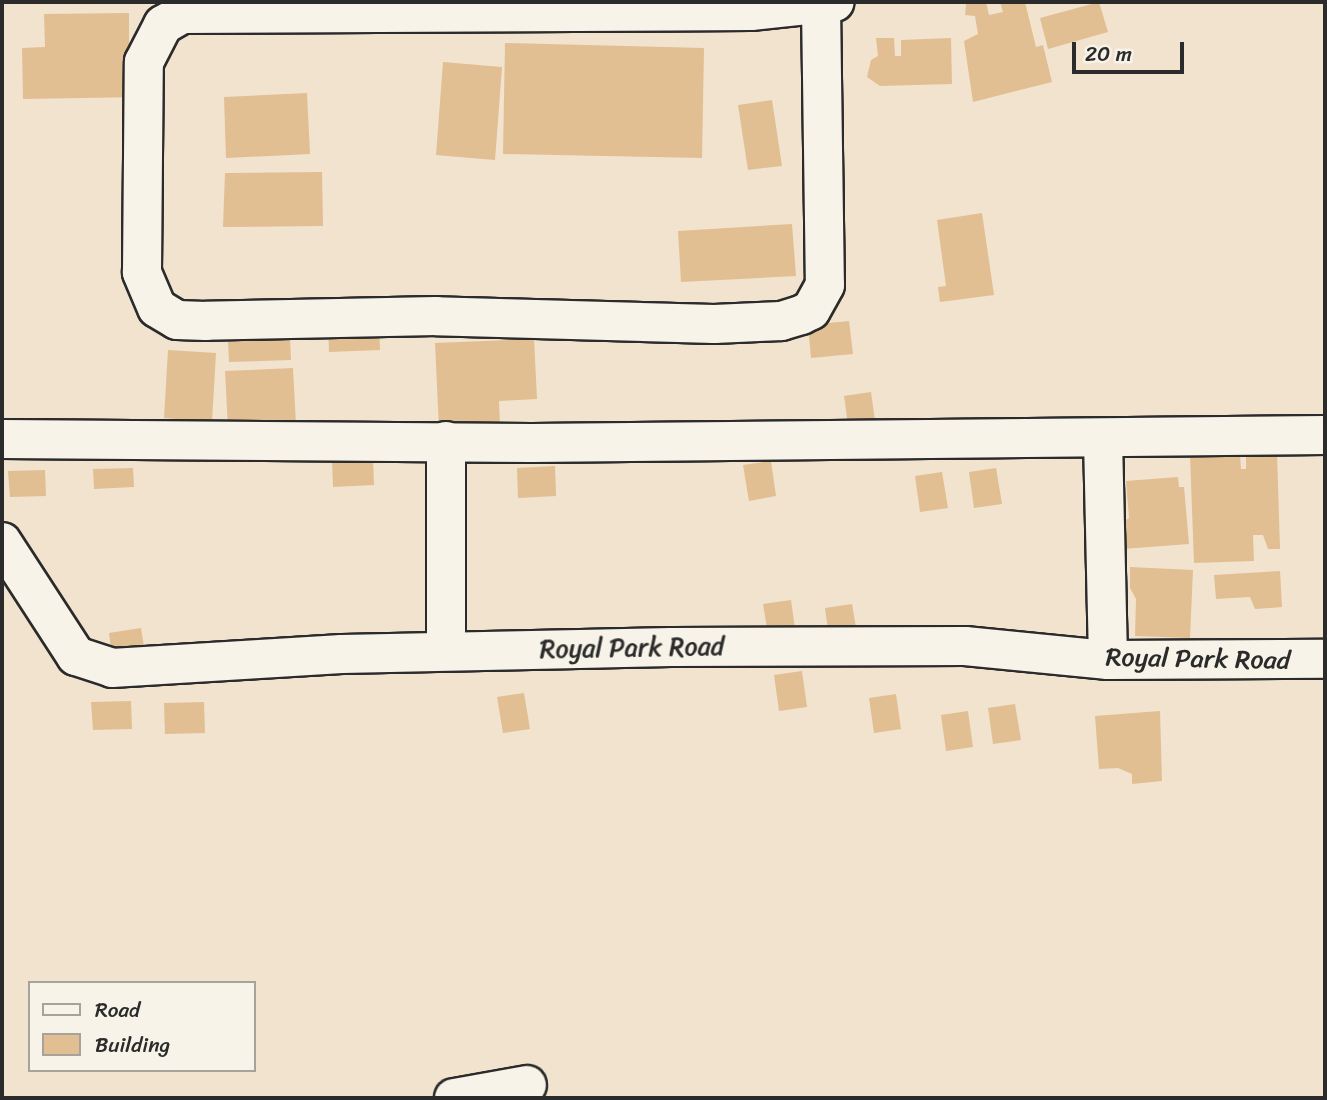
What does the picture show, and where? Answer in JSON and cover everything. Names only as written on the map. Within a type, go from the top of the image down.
[{"type":"street","points":[[828,3],[825,285],[811,310],[781,321],[713,324],[436,316],[177,320],[157,307],[142,272],[144,62],[163,25],[182,14],[751,11],[828,3]]},
{"type":"street","points":[[2,439],[446,441],[1103,439],[1325,435]]},
{"type":"street","points":[[1103,439],[1108,660]]},
{"type":"street","points":[[446,441],[446,651]]},
{"type":"street","name":"Royal Park Road","points":[[2,542],[76,656],[113,668],[446,651],[965,646],[1108,660],[1325,659]]},
{"type":"street","points":[[454,1098],[527,1085]]},
{"type":"building","points":[[986,2],[989,15],[1003,12],[1000,2],[1025,2],[1036,47],[1043,45],[1052,82],[973,102],[964,41],[978,34],[975,16],[965,15],[966,4]]},
{"type":"building","points":[[1099,2],[1108,32],[1048,49],[1040,18]]},
{"type":"building","points":[[129,13],[129,43],[140,43],[141,97],[23,99],[22,48],[45,47],[44,14]]},
{"type":"building","points":[[876,38],[894,38],[895,56],[901,56],[901,40],[951,38],[952,84],[880,86],[867,77],[871,60],[878,56]]},
{"type":"building","points":[[505,43],[704,48],[702,158],[503,154]]},
{"type":"building","points":[[443,62],[502,67],[495,160],[436,155]]},
{"type":"building","points":[[307,93],[310,154],[226,158],[224,97]]},
{"type":"building","points":[[772,100],[782,166],[748,170],[738,105]]},
{"type":"building","points":[[322,172],[323,226],[223,227],[225,173]]},
{"type":"building","points":[[982,213],[994,295],[940,302],[938,287],[946,286],[937,220]]},
{"type":"building","points":[[792,224],[796,276],[681,282],[678,231]]},
{"type":"building","points":[[379,321],[380,350],[329,352],[328,322]]},
{"type":"building","points":[[849,321],[853,354],[811,358],[808,325]]},
{"type":"building","points":[[290,338],[291,360],[229,362],[228,340]]},
{"type":"building","points":[[534,339],[537,399],[499,401],[500,426],[439,429],[435,343]]},
{"type":"building","points":[[168,350],[216,353],[212,422],[164,418]]},
{"type":"building","points":[[293,368],[296,425],[228,428],[225,371]]},
{"type":"building","points":[[871,392],[876,428],[849,432],[844,396]]},
{"type":"building","points":[[1277,453],[1280,549],[1268,549],[1263,535],[1253,535],[1254,561],[1194,563],[1190,455],[1240,454],[1241,469],[1246,469],[1246,454]]},
{"type":"building","points":[[373,458],[374,485],[333,487],[332,459]]},
{"type":"building","points":[[771,461],[776,496],[749,501],[743,465]]},
{"type":"building","points":[[555,466],[556,496],[518,498],[517,468]]},
{"type":"building","points":[[133,468],[134,487],[94,489],[93,469]]},
{"type":"building","points":[[996,468],[1002,504],[974,508],[969,472]]},
{"type":"building","points":[[45,470],[46,496],[10,497],[8,471]]},
{"type":"building","points":[[942,472],[948,508],[920,512],[915,476]]},
{"type":"building","points":[[1178,477],[1179,487],[1184,487],[1189,544],[1123,549],[1121,523],[1129,518],[1126,481]]},
{"type":"building","points":[[1130,567],[1193,570],[1190,638],[1135,636],[1136,599],[1130,588]]},
{"type":"building","points":[[1280,571],[1282,607],[1255,609],[1250,597],[1216,599],[1214,575]]},
{"type":"building","points":[[791,600],[796,636],[769,640],[763,604]]},
{"type":"building","points":[[852,604],[858,639],[830,644],[825,608]]},
{"type":"building","points":[[141,628],[146,659],[113,664],[109,633]]},
{"type":"building","points":[[802,671],[807,707],[779,711],[774,675]]},
{"type":"building","points":[[524,693],[530,729],[503,733],[497,697]]},
{"type":"building","points":[[896,694],[901,729],[874,733],[869,698]]},
{"type":"building","points":[[131,701],[132,729],[93,730],[91,702]]},
{"type":"building","points":[[204,702],[205,733],[165,734],[164,703]]},
{"type":"building","points":[[1015,704],[1021,740],[993,744],[988,708]]},
{"type":"building","points":[[968,711],[973,747],[946,751],[941,715]]},
{"type":"building","points":[[1160,711],[1162,781],[1132,784],[1132,774],[1118,768],[1099,769],[1095,716]]}]
